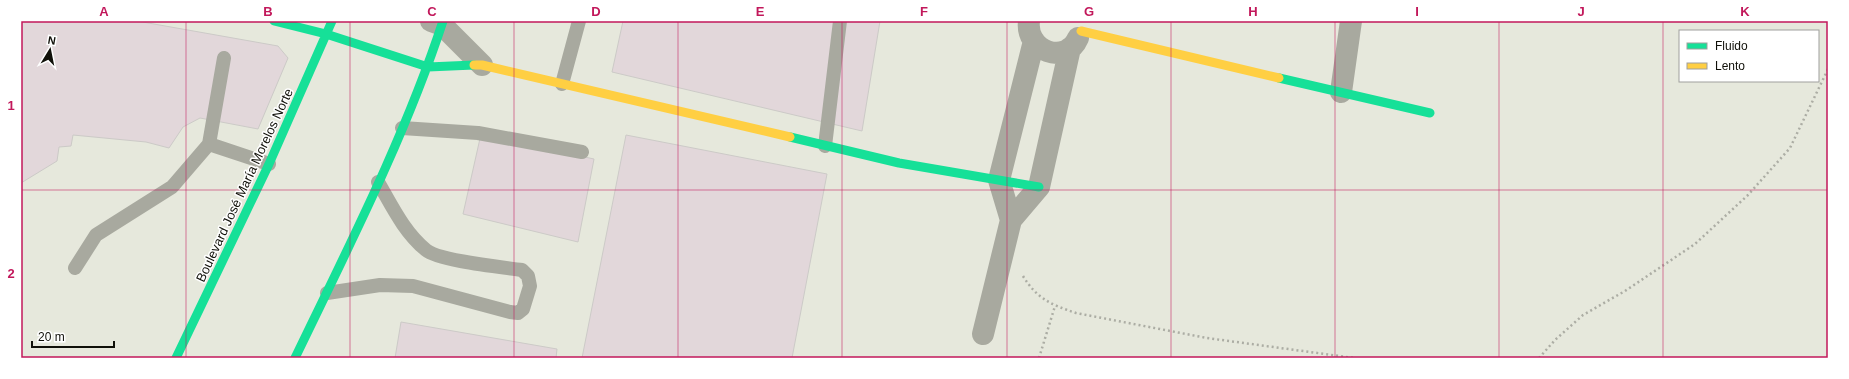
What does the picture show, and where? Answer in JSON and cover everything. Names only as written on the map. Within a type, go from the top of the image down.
[{"type":"street","points":[[274,21],[326,34],[428,68],[482,66],[899,164],[1039,187]]},
{"type":"street","name":"Boulevard José María Morelos Norte","points":[[176,358],[269,164],[332,21]]},
{"type":"street","points":[[1341,92],[1351,21]]},
{"type":"street","points":[[438,22],[482,66]]},
{"type":"street","points":[[295,358],[378,182],[428,68],[438,22]]},
{"type":"street","points":[[1029,26],[1041,49],[1051,52],[1061,52],[1077,33]]},
{"type":"street","points":[[1011,220],[999,180],[1029,26]]},
{"type":"street","points":[[1077,33],[1430,113]]},
{"type":"street","points":[[983,334],[1011,220],[1039,187],[1077,33]]},
{"type":"lane","points":[[562,84],[579,21]]},
{"type":"lane","points":[[826,146],[840,21]]},
{"type":"lane","points":[[75,268],[96,235],[172,186],[209,144],[224,58]]},
{"type":"lane","points":[[402,128],[478,133],[582,152]]},
{"type":"lane","points":[[209,144],[269,164]]},
{"type":"lane","points":[[326,293],[380,285],[413,286],[510,312],[518,313],[523,309],[530,286],[528,276],[522,270],[440,257],[426,251],[406,229],[378,182]]},
{"type":"path","points":[[1539,358],[1555,340],[1583,315],[1625,291],[1695,244],[1748,195],[1790,148],[1828,69]]},
{"type":"path","points":[[1005,246],[1032,290],[1055,306],[1076,313],[1207,338],[1354,358]]},
{"type":"path","points":[[1039,358],[1055,306]]},
{"type":"building","points":[[21,21],[137,21],[278,46],[288,58],[258,129],[200,118],[183,127],[169,148],[146,142],[73,135],[71,146],[59,147],[57,161],[21,183]]},
{"type":"building","points":[[623,21],[880,21],[862,131],[612,72]]},
{"type":"building","points":[[481,134],[594,159],[578,242],[463,214]]},
{"type":"building","points":[[626,135],[827,174],[792,358],[582,358]]},
{"type":"building","points":[[401,322],[557,349],[556,358],[395,358]]},
{"type":"traffic: fast","points":[[274,21],[326,34],[428,67],[474,65]]},
{"type":"traffic: fast","points":[[176,358],[269,164],[332,21]]},
{"type":"traffic: fast","points":[[295,358],[375,192],[411,107],[443,21]]},
{"type":"traffic: fast","points":[[1279,78],[1430,113]]},
{"type":"traffic: fast","points":[[790,137],[899,163],[1039,187]]},
{"type":"traffic: slow","points":[[1081,31],[1279,78]]},
{"type":"traffic: slow","points":[[474,65],[482,65],[790,137]]}]
